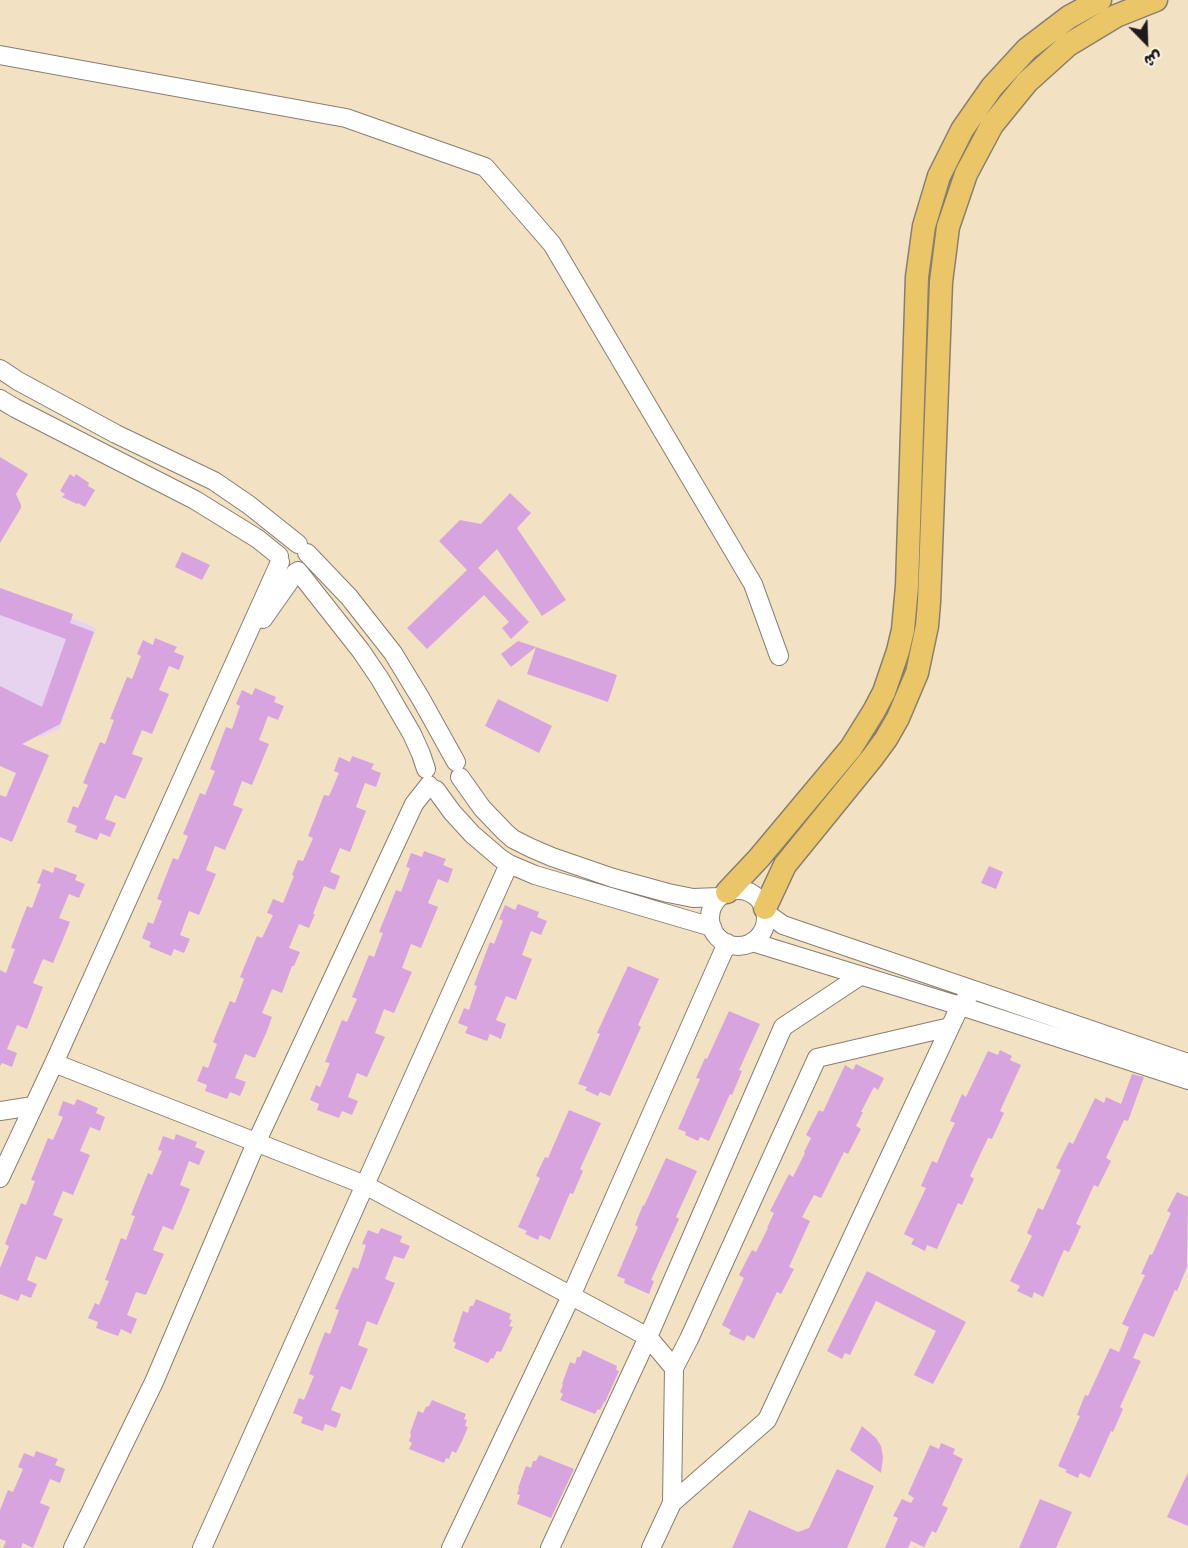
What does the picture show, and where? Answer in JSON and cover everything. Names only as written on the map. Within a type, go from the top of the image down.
[{"type":"main road","points":[[723,895],[759,858],[857,739],[884,692],[898,651],[907,586],[917,277],[924,226],[939,176],[962,130],[992,87],[1028,49],[1069,17],[1100,0]]},
{"type":"main road","points":[[765,910],[785,866],[886,739],[902,711],[917,673],[925,642],[929,602],[941,282],[948,227],[966,174],[992,125],[1027,82],[1068,45],[1116,16],[1156,0]]},
{"type":"street","points":[[0,55],[346,118],[485,167],[552,244],[753,584],[779,656]]},
{"type":"street","points":[[0,369],[116,434],[214,481],[249,505],[302,549],[349,597],[393,653],[482,808],[505,832],[531,848],[613,878],[668,893],[693,898],[723,895],[735,890],[753,894],[760,900],[765,910],[766,921],[759,937],[744,945],[735,946],[715,934],[710,916],[713,906],[723,895]]},
{"type":"street","points":[[0,399],[195,500],[258,540],[279,559],[284,569],[297,572],[361,651],[380,679],[412,734],[430,781],[452,812],[472,834],[508,864],[712,927]]},
{"type":"street","points":[[0,1178],[243,647],[282,548],[294,543],[302,549],[307,562],[297,572],[243,647]]},
{"type":"street","points":[[73,1548],[154,1382],[256,1143],[414,804],[430,781],[431,760],[447,756],[458,769]]},
{"type":"street","points":[[430,781],[441,791],[451,789],[455,786],[458,769]]},
{"type":"street","points":[[202,1548],[508,864]]},
{"type":"street","points":[[765,910],[783,925],[1188,1063]]},
{"type":"street","points":[[752,942],[1188,1080]]},
{"type":"street","points":[[451,1548],[571,1296],[727,943]]},
{"type":"street","points":[[550,1548],[648,1337],[783,1027],[860,976]]},
{"type":"street","points":[[651,1548],[672,1503],[767,1420],[960,1006],[973,990]]},
{"type":"street","points":[[672,1503],[674,1368],[817,1058],[950,1027]]},
{"type":"street","points":[[54,1063],[365,1185],[648,1337],[674,1368]]},
{"type":"street","points":[[0,1111],[33,1106]]},
{"type":"shaded area","points":[[0,588],[96,628],[60,728],[41,737],[0,718]]},
{"type":"building","points":[[0,457],[28,474],[16,494],[21,508],[0,543]]},
{"type":"building","points":[[70,474],[74,477],[76,474],[95,490],[85,507],[62,497],[65,494],[60,491]]},
{"type":"building","points":[[510,493],[531,513],[517,528],[566,600],[542,616],[497,549],[478,568],[529,622],[511,639],[502,628],[509,622],[484,595],[427,649],[407,628],[467,570],[439,541],[460,520],[481,524]]},
{"type":"building","points":[[182,552],[210,565],[202,580],[175,567]]},
{"type":"building","points":[[0,588],[73,614],[70,623],[94,632],[60,724],[22,744],[49,755],[12,842],[0,837],[0,795],[6,797],[16,773],[0,766],[0,686],[42,707],[66,639],[0,615]]},
{"type":"building","points":[[155,638],[177,647],[174,652],[184,656],[179,670],[169,666],[159,690],[169,694],[152,734],[142,730],[132,754],[143,758],[125,799],[115,795],[105,819],[116,823],[110,837],[100,833],[97,840],[75,832],[77,826],[67,822],[73,806],[78,808],[88,785],[83,783],[100,742],[105,744],[114,720],[110,719],[127,677],[132,679],[141,656],[137,654],[143,640],[153,645]]},
{"type":"building","points":[[518,641],[536,647],[511,667],[501,654]]},
{"type":"building","points":[[536,647],[617,675],[608,702],[527,674]]},
{"type":"building","points":[[255,688],[276,697],[274,702],[284,706],[278,720],[268,716],[259,740],[269,744],[252,785],[242,781],[233,805],[243,809],[225,850],[215,846],[206,870],[216,874],[199,915],[189,911],[180,935],[190,939],[184,953],[174,949],[171,956],[149,947],[151,942],[142,938],[148,922],[153,924],[162,901],[157,899],[173,858],[178,860],[188,836],[183,834],[200,793],[205,795],[215,771],[210,769],[226,727],[232,729],[240,706],[236,704],[242,690],[252,695]]},
{"type":"building","points":[[498,699],[552,726],[539,753],[485,726]]},
{"type":"building","points":[[352,756],[374,764],[371,769],[381,773],[376,787],[365,783],[356,807],[366,811],[350,852],[340,848],[330,872],[340,876],[335,890],[324,886],[309,928],[299,924],[289,948],[300,952],[282,993],[272,989],[262,1013],[272,1017],[255,1058],[245,1054],[235,1078],[246,1082],[240,1096],[230,1092],[227,1099],[205,1091],[207,1085],[197,1081],[203,1066],[208,1068],[217,1044],[213,1042],[230,1001],[235,1003],[244,979],[240,977],[257,936],[262,938],[273,915],[267,913],[273,899],[283,903],[298,860],[303,861],[313,838],[308,836],[324,795],[329,796],[339,773],[334,771],[339,757],[350,762]]},
{"type":"building","points":[[424,851],[446,859],[443,865],[453,869],[448,883],[438,879],[428,903],[438,907],[421,948],[411,944],[402,968],[412,972],[394,1013],[384,1009],[375,1033],[385,1037],[367,1077],[357,1073],[348,1097],[358,1101],[352,1115],[342,1111],[339,1118],[317,1110],[319,1104],[310,1100],[316,1085],[320,1087],[330,1063],[325,1062],[342,1020],[347,1022],[357,999],[352,997],[369,955],[374,957],[383,933],[379,932],[396,890],[401,892],[410,868],[406,867],[411,853],[422,857]]},
{"type":"building","points":[[989,866],[1003,872],[996,889],[981,883]]},
{"type":"building","points":[[55,867],[77,875],[75,880],[85,884],[79,898],[69,894],[59,918],[70,922],[64,937],[53,963],[43,959],[33,983],[43,987],[27,1029],[17,1025],[7,1049],[17,1053],[12,1067],[2,1063],[0,1066],[0,970],[6,973],[15,949],[11,948],[27,906],[32,908],[41,884],[37,883],[43,869],[53,873]]},
{"type":"building","points":[[518,904],[539,912],[537,917],[547,921],[541,935],[531,931],[522,955],[532,959],[516,1000],[506,996],[496,1020],[506,1024],[501,1039],[490,1034],[487,1041],[465,1033],[468,1027],[458,1023],[464,1008],[469,1010],[477,986],[474,985],[490,942],[494,944],[503,921],[499,919],[505,905],[515,910]]},
{"type":"building","points":[[628,966],[659,979],[638,1025],[641,1027],[610,1096],[600,1092],[598,1096],[585,1090],[587,1087],[578,1084],[600,1034],[597,1033]]},
{"type":"building","points":[[729,1011],[760,1024],[739,1070],[742,1071],[732,1095],[730,1094],[709,1141],[700,1137],[698,1141],[678,1129],[700,1079],[696,1078]]},
{"type":"building","points":[[1000,1050],[1012,1056],[1010,1060],[1021,1065],[1000,1111],[1004,1113],[992,1139],[988,1138],[970,1176],[974,1179],[962,1205],[958,1203],[937,1249],[927,1245],[925,1251],[911,1244],[914,1239],[904,1234],[926,1188],[921,1186],[932,1161],[937,1163],[955,1123],[950,1121],[962,1094],[966,1097],[988,1051],[998,1055]]},
{"type":"building","points":[[856,1064],[884,1078],[878,1090],[874,1087],[861,1112],[863,1112],[856,1126],[861,1129],[848,1154],[844,1152],[821,1198],[814,1195],[802,1217],[810,1221],[789,1267],[794,1269],[781,1294],[777,1292],[754,1339],[747,1335],[744,1341],[729,1334],[731,1330],[722,1325],[744,1278],[739,1275],[752,1250],[756,1252],[768,1228],[774,1213],[770,1211],[789,1174],[793,1177],[805,1153],[811,1138],[806,1135],[819,1110],[823,1112],[845,1065],[853,1070]]},
{"type":"building","points":[[1132,1074],[1144,1077],[1128,1121],[1124,1120],[1106,1158],[1111,1161],[1098,1187],[1094,1185],[1076,1224],[1081,1226],[1069,1252],[1064,1250],[1043,1297],[1034,1292],[1032,1298],[1017,1291],[1020,1286],[1010,1281],[1032,1236],[1027,1233],[1038,1208],[1043,1210],[1061,1170],[1056,1168],[1069,1142],[1073,1144],[1095,1098],[1104,1103],[1106,1097],[1121,1104]]},
{"type":"building","points":[[77,1099],[98,1108],[96,1113],[105,1117],[100,1131],[90,1127],[80,1151],[90,1155],[73,1195],[63,1191],[53,1215],[63,1219],[46,1260],[36,1256],[27,1280],[37,1284],[31,1298],[21,1294],[18,1301],[0,1294],[0,1268],[9,1246],[5,1244],[21,1203],[26,1205],[35,1181],[31,1180],[48,1138],[53,1140],[63,1117],[58,1115],[63,1101],[74,1105]]},
{"type":"building","points":[[569,1110],[601,1123],[580,1169],[583,1171],[573,1194],[570,1193],[550,1240],[540,1235],[538,1240],[525,1234],[527,1231],[518,1227],[540,1178],[536,1176],[545,1157],[548,1158]]},
{"type":"building","points":[[176,1134],[197,1142],[195,1147],[205,1151],[199,1165],[189,1161],[180,1185],[190,1189],[173,1230],[163,1226],[153,1250],[164,1254],[146,1295],[136,1292],[127,1315],[137,1319],[131,1334],[121,1329],[118,1336],[96,1328],[98,1322],[88,1318],[95,1303],[99,1305],[109,1281],[105,1280],[121,1238],[126,1240],[135,1216],[131,1215],[148,1173],[152,1175],[162,1151],[158,1150],[163,1136],[174,1140]]},
{"type":"building","points":[[666,1158],[697,1171],[676,1217],[679,1219],[651,1280],[654,1281],[649,1294],[624,1283],[625,1279],[617,1276],[638,1227],[635,1225],[643,1205]]},
{"type":"building","points":[[1177,1192],[1188,1197],[1187,1267],[1154,1337],[1144,1333],[1133,1358],[1141,1361],[1120,1407],[1123,1409],[1113,1432],[1111,1431],[1090,1478],[1080,1473],[1078,1478],[1058,1466],[1080,1416],[1077,1415],[1085,1395],[1088,1396],[1110,1348],[1119,1352],[1129,1327],[1122,1324],[1145,1275],[1141,1274],[1171,1213],[1167,1211]]},
{"type":"building","points":[[381,1228],[402,1236],[400,1242],[410,1246],[404,1259],[394,1256],[385,1279],[395,1283],[377,1325],[367,1321],[358,1345],[368,1349],[351,1390],[341,1386],[331,1410],[341,1414],[336,1428],[325,1424],[323,1431],[301,1423],[303,1417],[293,1413],[299,1398],[304,1400],[314,1376],[309,1374],[325,1332],[330,1334],[339,1310],[335,1309],[353,1267],[358,1269],[366,1245],[362,1244],[368,1230],[378,1234]]},
{"type":"building","points":[[867,1271],[966,1322],[933,1384],[914,1375],[936,1331],[876,1301],[850,1355],[845,1353],[842,1359],[827,1351]]},
{"type":"building","points":[[476,1299],[511,1314],[509,1319],[512,1320],[509,1326],[513,1327],[501,1352],[497,1351],[488,1363],[454,1348],[456,1343],[453,1341],[463,1311],[468,1313]]},
{"type":"building","points":[[583,1350],[617,1366],[616,1370],[619,1371],[605,1402],[595,1414],[560,1400],[563,1394],[560,1392],[562,1384],[570,1362],[575,1364]]},
{"type":"building","points":[[432,1400],[466,1414],[465,1426],[468,1427],[463,1439],[456,1453],[452,1451],[449,1459],[446,1458],[444,1463],[409,1449],[412,1443],[409,1441],[410,1433],[418,1411],[423,1413]]},
{"type":"building","points":[[862,1426],[876,1438],[881,1446],[883,1457],[881,1473],[850,1450]]},
{"type":"building","points":[[941,1443],[955,1449],[953,1454],[963,1459],[942,1505],[948,1508],[936,1533],[932,1531],[924,1547],[911,1541],[908,1548],[885,1548],[898,1518],[893,1516],[902,1499],[911,1503],[914,1498],[908,1494],[930,1445],[939,1449]]},
{"type":"building","points":[[36,1451],[58,1459],[55,1465],[65,1469],[60,1483],[50,1479],[40,1503],[50,1507],[33,1548],[23,1543],[21,1548],[3,1548],[6,1541],[0,1539],[0,1510],[8,1490],[13,1492],[23,1469],[18,1467],[24,1453],[34,1457]]},
{"type":"building","points":[[539,1455],[574,1469],[551,1518],[517,1504],[520,1495],[517,1494],[518,1488],[526,1466],[531,1468],[533,1461],[536,1461]]},
{"type":"building","points":[[837,1469],[874,1486],[847,1548],[732,1548],[749,1510],[798,1532],[809,1528]]},
{"type":"building","points":[[1188,1472],[1188,1526],[1167,1517]]},
{"type":"building","points":[[1040,1499],[1072,1512],[1056,1548],[1019,1548]]}]
